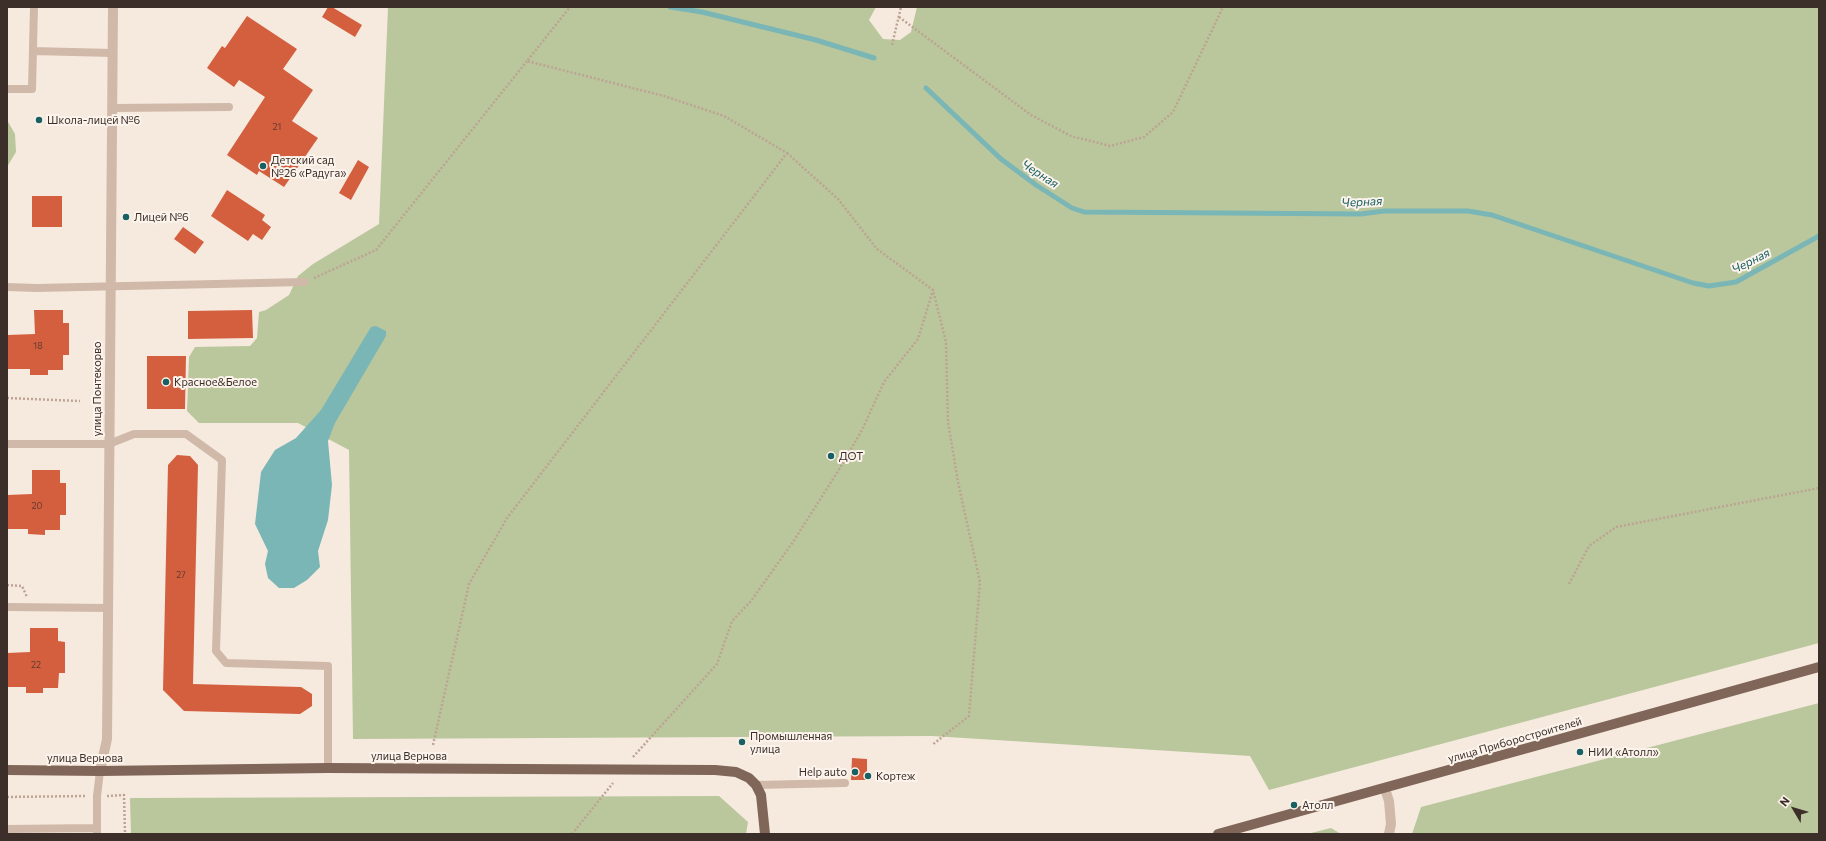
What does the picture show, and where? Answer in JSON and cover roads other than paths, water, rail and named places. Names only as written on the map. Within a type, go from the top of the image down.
[{"type":"main road","name":"улица Приборостроителей","points":[[1218,834],[1819,668]]},
{"type":"main road","name":"улица Вернова","points":[[7,770],[100,771],[328,768],[715,770],[736,772],[749,778],[756,785]]},
{"type":"main road","points":[[756,785],[761,795],[765,834]]},
{"type":"street","name":"улица Понтекорво","points":[[100,771],[107,739],[113,7]]},
{"type":"street","points":[[1385,789],[1389,801],[1391,824],[1389,834]]},
{"type":"lane","points":[[7,89],[32,89],[34,7]]},
{"type":"lane","points":[[33,51],[112,53]]},
{"type":"lane","points":[[112,108],[229,108]]},
{"type":"lane","points":[[7,287],[304,282]]},
{"type":"lane","points":[[7,444],[109,444],[134,434],[186,434],[222,460],[216,651],[226,663],[328,666],[328,768]]},
{"type":"lane","points":[[7,607],[108,608]]},
{"type":"lane","points":[[7,829],[97,831],[97,796],[100,771]]},
{"type":"lane","points":[[756,785],[845,783]]},
{"type":"water","points":[[376,326],[386,331],[386,336],[335,423],[328,441],[332,485],[328,520],[318,551],[320,567],[307,580],[294,588],[279,588],[268,578],[265,564],[268,551],[255,524],[261,472],[275,450],[296,438],[321,410],[371,327]]},
{"type":"waterway","name":"Черная","points":[[670,7],[702,12],[816,40],[874,58]]},
{"type":"waterway","name":"Черная","points":[[926,88],[1001,159],[1036,185],[1072,208],[1084,212],[1361,214],[1384,211],[1468,211],[1492,215],[1693,283],[1709,286],[1736,282],[1819,236]]},
{"type":"place","name":"Школа-лицей №6","points":[[39,120]]},
{"type":"place","name":"Детский сад №26 «Радуга»","points":[[263,166]]},
{"type":"place","name":"Лицей №6","points":[[126,217]]},
{"type":"place","name":"Красное&Белое","points":[[166,382]]},
{"type":"place","name":"ДОТ","points":[[831,456]]},
{"type":"place","name":"Промышленная улица","points":[[742,742]]},
{"type":"place","name":"НИИ «Атолл»","points":[[1580,752]]},
{"type":"place","name":"Help auto","points":[[855,772]]},
{"type":"place","name":"Кортеж","points":[[868,776]]},
{"type":"place","name":"Атолл","points":[[1294,805]]}]
